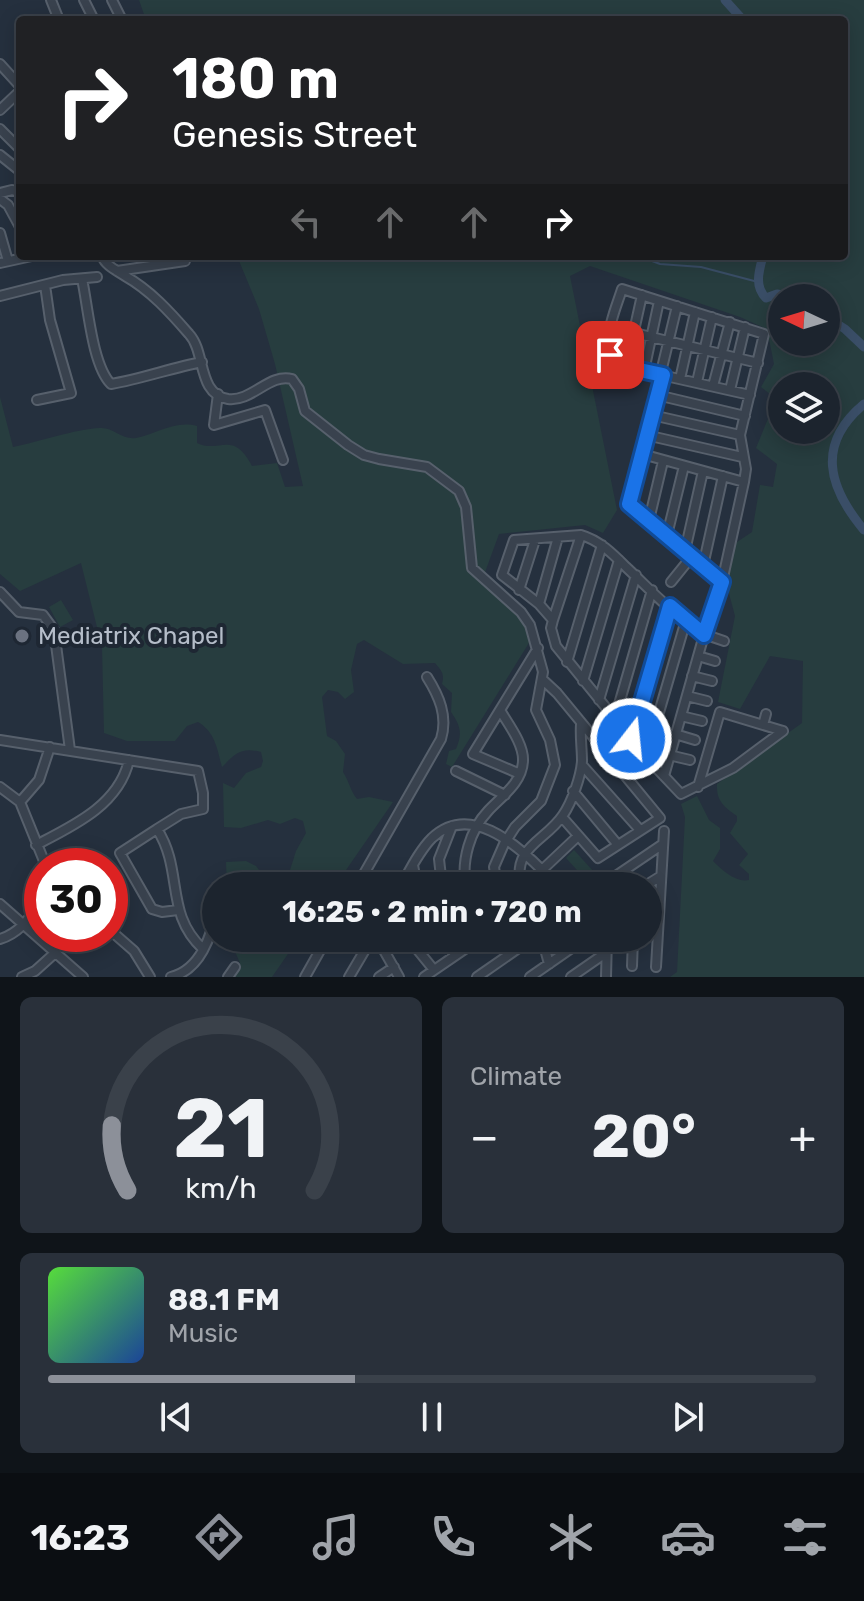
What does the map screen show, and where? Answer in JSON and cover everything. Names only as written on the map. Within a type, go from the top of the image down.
[{"type":"street","points":[[0,64],[3,75]]},
{"type":"street","points":[[0,110],[16,92]]},
{"type":"street","points":[[0,129],[16,145]]},
{"type":"street","points":[[0,199],[16,218]]},
{"type":"street","points":[[0,233],[4,262]]},
{"type":"street","points":[[104,260],[148,292],[186,330],[196,342],[205,379],[218,394],[228,399],[240,397],[272,381],[288,378],[297,384],[305,411],[348,445],[364,455],[421,465],[459,491],[466,507],[472,568],[525,615],[536,642],[543,680],[536,710],[550,740],[554,769],[541,801],[506,838],[495,863],[496,872]]},
{"type":"street","points":[[116,271],[185,261]]},
{"type":"street","points":[[0,296],[97,277]]},
{"type":"street","points":[[82,279],[99,362],[107,382],[135,380],[155,372],[202,362]]},
{"type":"street","points":[[37,400],[71,393],[50,320],[45,285]]},
{"type":"street","points":[[664,776],[722,582],[746,469],[740,435],[745,416],[758,363],[764,334],[622,289],[610,327],[610,355],[617,364],[750,395]]},
{"type":"street","points":[[626,367],[642,295]]},
{"type":"street","points":[[644,371],[659,301]]},
{"type":"street","points":[[677,306],[663,375],[629,504],[722,582]]},
{"type":"street","points":[[680,379],[695,312]]},
{"type":"street","points":[[697,382],[712,317]]},
{"type":"street","points":[[713,386],[730,322]]},
{"type":"street","points":[[610,327],[758,363]]},
{"type":"street","points":[[730,390],[745,327]]},
{"type":"street","points":[[218,394],[214,425],[265,410],[283,460]]},
{"type":"street","points":[[657,395],[745,416]]},
{"type":"street","points":[[652,415],[740,435]]},
{"type":"street","points":[[646,435],[742,457]]},
{"type":"street","points":[[642,454],[744,482]]},
{"type":"street","points":[[649,520],[663,461]]},
{"type":"street","points":[[667,535],[684,466]]},
{"type":"street","points":[[671,582],[689,554],[703,471]]},
{"type":"street","points":[[703,566],[723,476]]},
{"type":"street","points":[[520,774],[473,754],[536,642],[553,628],[581,535]]},
{"type":"street","points":[[697,787],[720,712],[783,731],[733,768],[697,787],[681,794],[559,653],[553,628],[539,604],[502,575],[514,540],[581,535],[602,545],[704,635],[724,641]]},
{"type":"street","points":[[539,604],[558,537]]},
{"type":"street","points":[[519,590],[535,540]]},
{"type":"street","points":[[567,662],[602,545]]},
{"type":"street","points":[[583,681],[619,560]]},
{"type":"street","points":[[599,700],[636,575]]},
{"type":"street","points":[[615,718],[652,590]]},
{"type":"street","points":[[0,592],[19,612],[41,614],[54,630],[70,750]]},
{"type":"street","points":[[631,739],[670,606]]},
{"type":"street","points":[[646,757],[686,620]]},
{"type":"street","points":[[698,656],[715,661]]},
{"type":"street","points":[[692,676],[712,681]]},
{"type":"street","points":[[365,872],[441,739],[441,704],[427,677]]},
{"type":"street","points":[[543,680],[660,818],[598,858],[562,817]]},
{"type":"street","points":[[687,696],[707,701]]},
{"type":"street","points":[[465,872],[464,860],[478,826],[520,774],[523,754],[500,710]]},
{"type":"street","points":[[763,725],[766,714]]},
{"type":"street","points":[[681,716],[702,721]]},
{"type":"street","points":[[519,872],[524,853],[562,817],[573,791],[582,765],[581,724]]},
{"type":"street","points":[[675,734],[695,740]]},
{"type":"street","points":[[0,740],[198,771],[203,809],[181,814],[120,853],[152,909],[162,912],[178,910]]},
{"type":"street","points":[[20,802],[39,780],[50,747]]},
{"type":"street","points":[[669,755],[690,760]]},
{"type":"street","points":[[36,845],[79,822],[104,803],[123,778],[129,760]]},
{"type":"street","points":[[582,765],[640,830]]},
{"type":"street","points":[[456,771],[505,795]]},
{"type":"street","points":[[0,787],[20,802],[37,848]]},
{"type":"street","points":[[573,791],[618,845]]},
{"type":"street","points":[[409,872],[430,840],[452,826],[478,826],[506,838],[542,870],[578,836]]},
{"type":"street","points":[[440,872],[439,859],[452,826]]},
{"type":"street","points":[[157,829],[169,850],[178,910],[186,931],[202,948]]},
{"type":"street","points":[[661,872],[664,831]]},
{"type":"street","points":[[622,872],[663,844]]},
{"type":"street","points":[[413,865],[414,872]]},
{"type":"street","points":[[0,904],[24,925],[0,939]]},
{"type":"street","points":[[128,946],[150,977]]},
{"type":"street","points":[[171,977],[190,969],[202,951]]},
{"type":"street","points":[[305,977],[319,952]]},
{"type":"street","points":[[349,977],[366,952]]},
{"type":"street","points":[[384,952],[399,977]]},
{"type":"street","points":[[419,952],[434,970]]},
{"type":"street","points":[[453,952],[456,955]]},
{"type":"street","points":[[424,977],[460,952]]},
{"type":"street","points":[[477,977],[513,952]]},
{"type":"street","points":[[546,952],[549,964]]},
{"type":"street","points":[[530,977],[566,952]]},
{"type":"street","points":[[571,977],[607,952]]},
{"type":"street","points":[[606,977],[607,952]]},
{"type":"street","points":[[632,952],[632,966]]},
{"type":"street","points":[[656,967],[657,952]]},
{"type":"street","points":[[22,977],[35,971],[55,953],[83,977]]},
{"type":"street","points":[[228,977],[235,967]]},
{"type":"street","points":[[379,977],[394,967]]},
{"type":"green space","points":[[139,0],[864,0],[864,977],[670,977],[677,972],[685,817],[681,804],[697,796],[709,820],[720,828],[720,849],[713,861],[734,878],[749,880],[749,874],[739,865],[748,854],[730,833],[737,816],[722,803],[717,784],[802,723],[803,661],[770,656],[740,709],[718,702],[735,616],[727,586],[734,544],[752,532],[760,485],[773,487],[777,464],[756,448],[768,419],[768,444],[840,444],[840,372],[769,372],[774,364],[772,356],[840,356],[840,284],[768,284],[768,334],[767,329],[740,317],[590,266],[570,276],[617,510],[603,533],[585,525],[499,534],[484,575],[525,620],[532,638],[452,767],[446,764],[449,751],[456,749],[460,729],[451,712],[452,693],[442,684],[443,675],[439,668],[435,663],[403,664],[364,640],[357,644],[351,670],[354,692],[345,699],[338,692],[328,690],[322,697],[327,736],[336,741],[345,754],[343,772],[357,799],[369,797],[393,802],[345,872],[289,872],[306,833],[303,821],[295,818],[280,824],[268,820],[241,828],[224,827],[223,783],[234,788],[246,773],[261,767],[261,752],[239,752],[222,767],[212,736],[198,722],[187,726],[175,741],[127,741],[104,733],[102,647],[81,563],[20,591],[0,574],[0,397],[13,447],[90,429],[105,428],[136,438],[173,426],[197,426],[197,443],[205,446],[232,445],[245,455],[252,466],[277,463],[285,487],[303,486],[259,309],[239,260],[848,260],[848,16],[145,16]]},
{"type":"green space","points":[[768,375],[768,393],[761,387]]},
{"type":"green space","points":[[61,600],[73,620],[60,627],[49,607]]},
{"type":"green space","points":[[574,850],[594,872],[579,872],[566,858]]},
{"type":"green space","points":[[246,861],[260,872],[226,872],[226,862]]},
{"type":"green space","points":[[235,952],[289,952],[272,977],[231,977],[240,963]]},
{"type":"waterway","points":[[725,0],[739,16]]},
{"type":"waterway","points":[[650,260],[660,264],[701,267],[758,282]]},
{"type":"waterway","points":[[762,260],[759,283],[762,293],[768,297]]},
{"type":"waterway","points":[[840,326],[864,347]]},
{"type":"waterway","points":[[864,404],[839,435],[833,450],[832,466],[842,498],[864,530]]},
{"type":"place","name":"Mediatrix Chapel","points":[[22,636]]},
{"type":"route","points":[[610,355],[621,366],[663,375],[629,504],[722,582],[704,635],[670,606],[631,739]]}]
